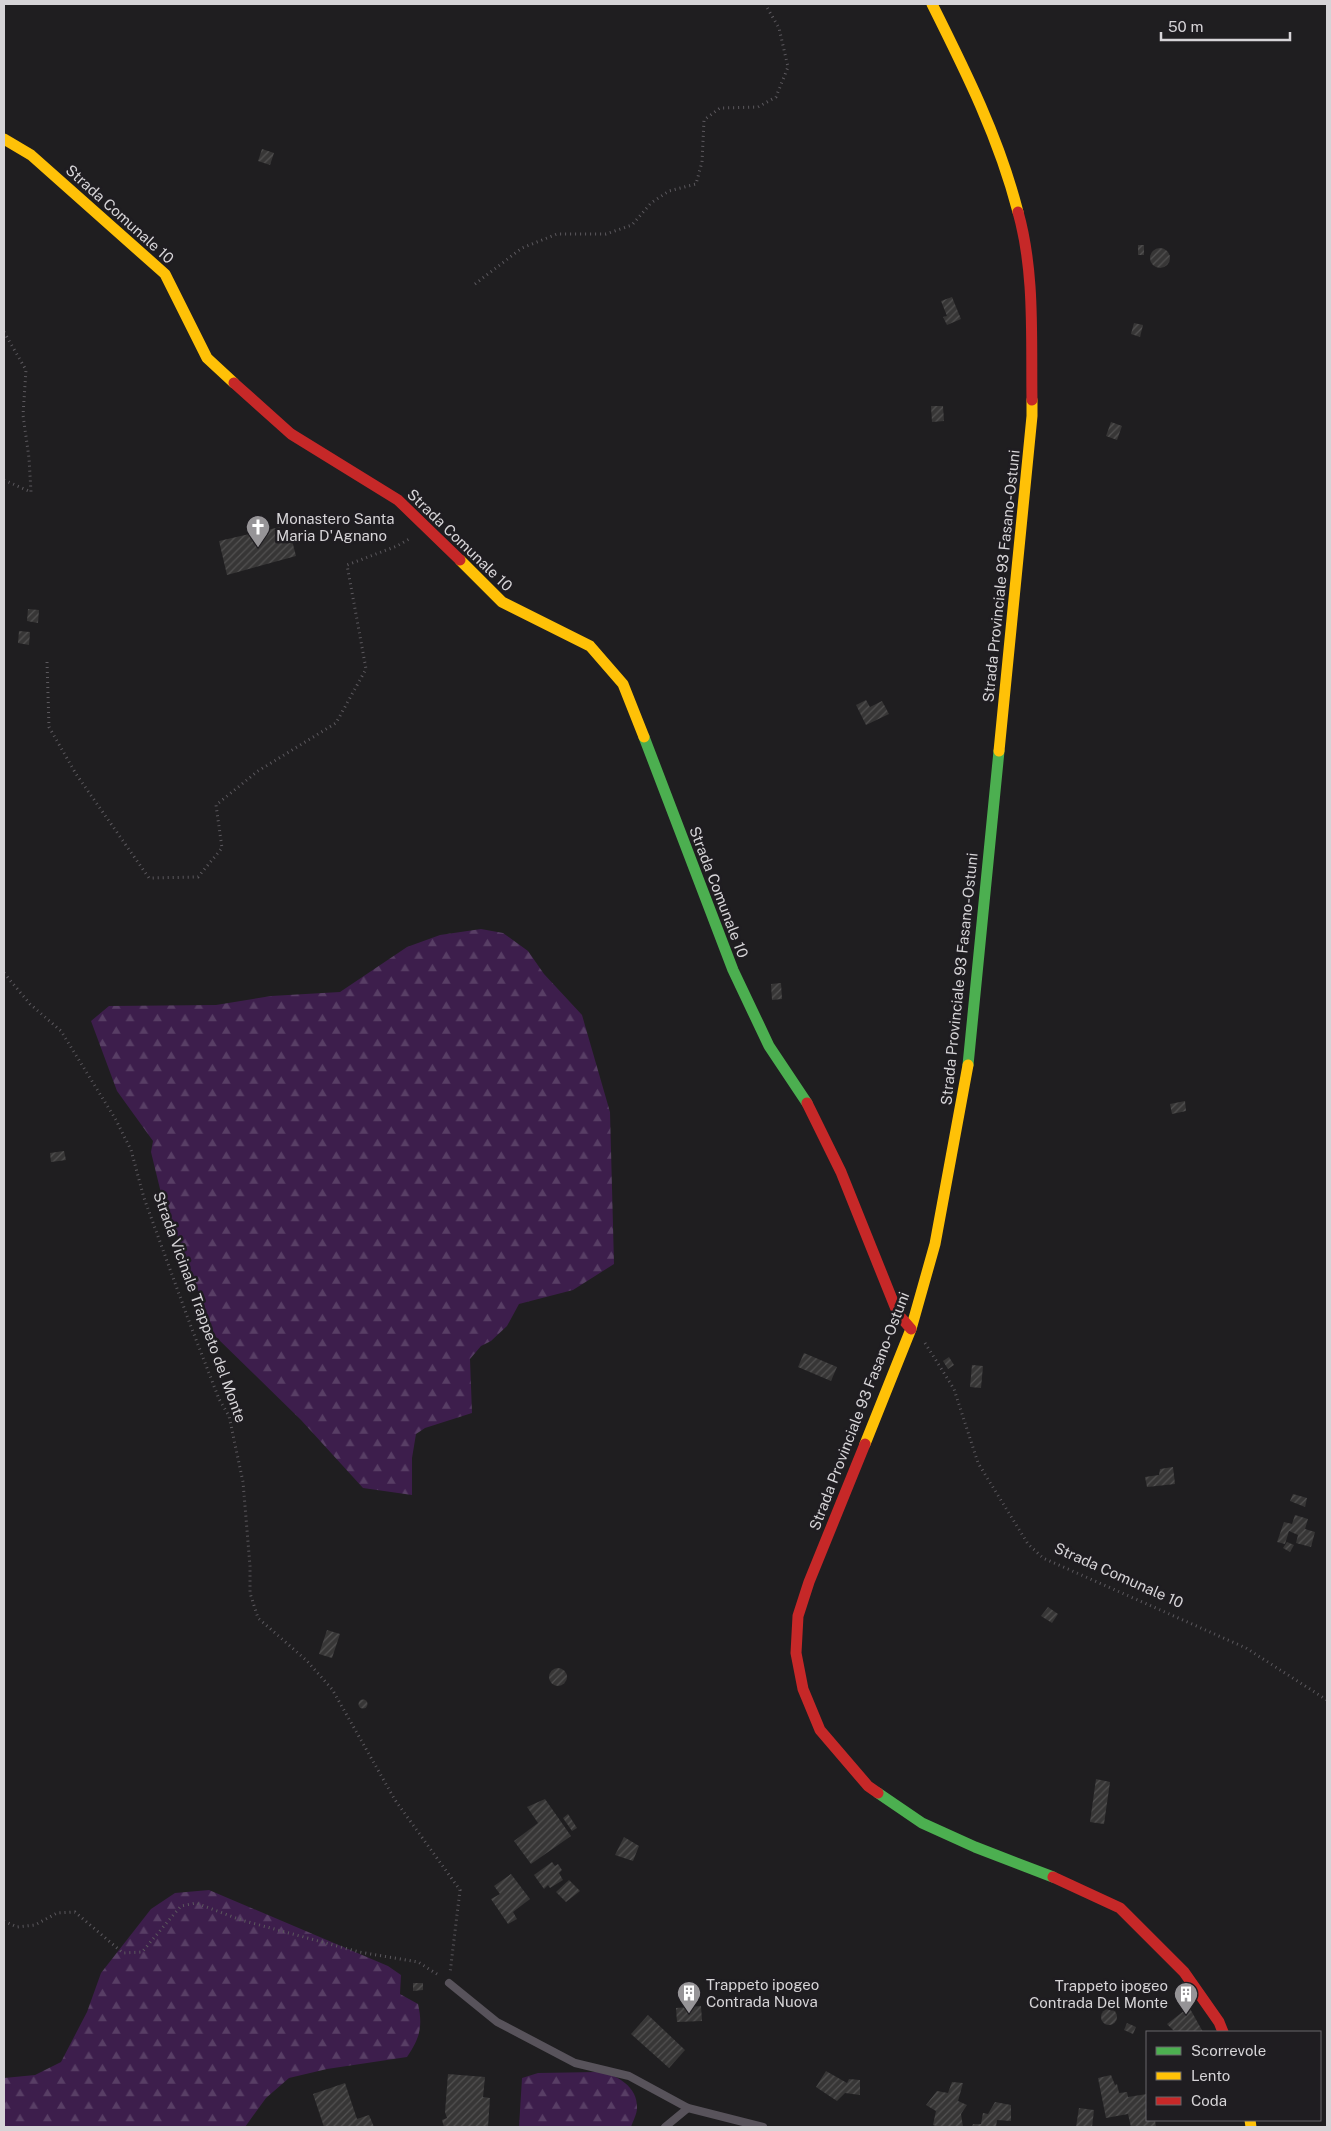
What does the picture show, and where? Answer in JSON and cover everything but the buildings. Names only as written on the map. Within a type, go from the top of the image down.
[{"type":"main road","name":"Strada Provinciale 93 Fasano-Ostuni","points":[[932,4],[976,92],[1006,169],[1026,240],[1031,319],[1032,416],[967,1073],[935,1244],[911,1329],[809,1582],[798,1616],[796,1653],[803,1689],[820,1730],[868,1786],[922,1823],[975,1847],[1042,1872],[1120,1908],[1184,1972],[1222,2031]]},
{"type":"main road","name":"Strada Comunale 10","points":[[4,139],[32,155],[166,274],[179,305],[207,358],[291,434],[398,500],[502,602],[590,646],[624,684],[733,970],[769,1046],[811,1109],[841,1172],[898,1314],[911,1329]]},
{"type":"lane","points":[[449,1983],[497,2022],[575,2063],[629,2076],[688,2108],[762,2127]]},
{"type":"lane","points":[[665,2127],[688,2108]]},
{"type":"path","points":[[475,284],[522,248],[557,234],[606,234],[632,225],[651,203],[668,191],[696,184],[702,162],[704,120],[720,108],[758,107],[776,97],[788,67],[779,28],[765,4]]},
{"type":"path","points":[[4,332],[26,370],[24,415],[31,492],[4,480]]},
{"type":"path","points":[[48,662],[49,727],[76,774],[149,878],[198,876],[222,848],[216,805],[258,771],[336,723],[366,669],[347,565],[397,546],[427,528]]},
{"type":"path","name":"Strada Vicinale Trappeto del Monte","points":[[4,973],[30,1004],[61,1031],[116,1120],[131,1150],[144,1198],[190,1324],[218,1399],[229,1416],[243,1482],[250,1566],[250,1594],[258,1618],[306,1660],[332,1689],[395,1800],[460,1890],[453,1934],[449,1983]]},
{"type":"path","name":"Strada Comunale 10","points":[[911,1329],[925,1344],[954,1389],[978,1463],[1028,1544],[1043,1558],[1246,1648],[1327,1700]]},
{"type":"path","points":[[4,1920],[17,1926],[35,1925],[58,1913],[75,1912],[123,1953],[142,1952],[181,1906],[196,1903],[241,1920],[359,1952],[418,1962],[449,1983]]},
{"type":"green space","points":[[481,929],[503,933],[528,951],[544,974],[582,1015],[610,1112],[614,1264],[573,1290],[519,1304],[507,1326],[491,1341],[481,1346],[470,1359],[472,1413],[425,1428],[416,1434],[412,1458],[412,1495],[363,1488],[301,1420],[215,1336],[160,1189],[151,1152],[153,1141],[117,1091],[91,1021],[109,1006],[216,1005],[271,996],[340,992],[407,947],[440,935]]},
{"type":"green space","points":[[209,1890],[388,1966],[401,1975],[400,1994],[418,2004],[420,2019],[418,2038],[407,2057],[327,2069],[289,2078],[266,2098],[245,2127],[4,2127],[4,2078],[35,2075],[61,2062],[87,2012],[101,1973],[151,1909],[175,1893]]},
{"type":"green space","points":[[598,2072],[619,2079],[634,2094],[637,2110],[631,2127],[519,2127],[522,2078],[538,2073]]},
{"type":"traffic: fast","points":[[644,737],[733,970],[769,1046],[807,1103]]},
{"type":"traffic: fast","points":[[968,1065],[999,751]]},
{"type":"traffic: fast","points":[[878,1793],[922,1823],[975,1847],[1053,1877]]},
{"type":"traffic: slow","points":[[932,4],[981,106],[1001,158],[1018,212]]},
{"type":"traffic: slow","points":[[4,139],[31,155],[165,274],[207,358],[234,383]]},
{"type":"traffic: slow","points":[[999,751],[1032,400]]},
{"type":"traffic: slow","points":[[460,560],[502,602],[590,646],[623,684],[644,737]]},
{"type":"traffic: slow","points":[[865,1444],[911,1329],[935,1244],[968,1065]]},
{"type":"traffic: slow","points":[[1250,2121],[1251,2127]]},
{"type":"traffic: jam","points":[[1018,212],[1030,282],[1032,400]]},
{"type":"traffic: jam","points":[[234,383],[291,434],[398,500],[460,560]]},
{"type":"traffic: jam","points":[[807,1103],[841,1172],[898,1314],[911,1329]]},
{"type":"traffic: jam","points":[[865,1444],[809,1582],[798,1616],[796,1653],[803,1689],[820,1730],[868,1786],[878,1793]]},
{"type":"traffic: jam","points":[[1053,1877],[1120,1908],[1184,1972],[1219,2022],[1223,2031]]},
{"type":"place","name":"Monastero Santa Maria D'Agnano","points":[[258,548]]},
{"type":"place","name":"Trappeto ipogeo Contrada Nuova","points":[[689,2014]]},
{"type":"place","name":"Trappeto ipogeo Contrada Del Monte","points":[[1186,2015]]}]
